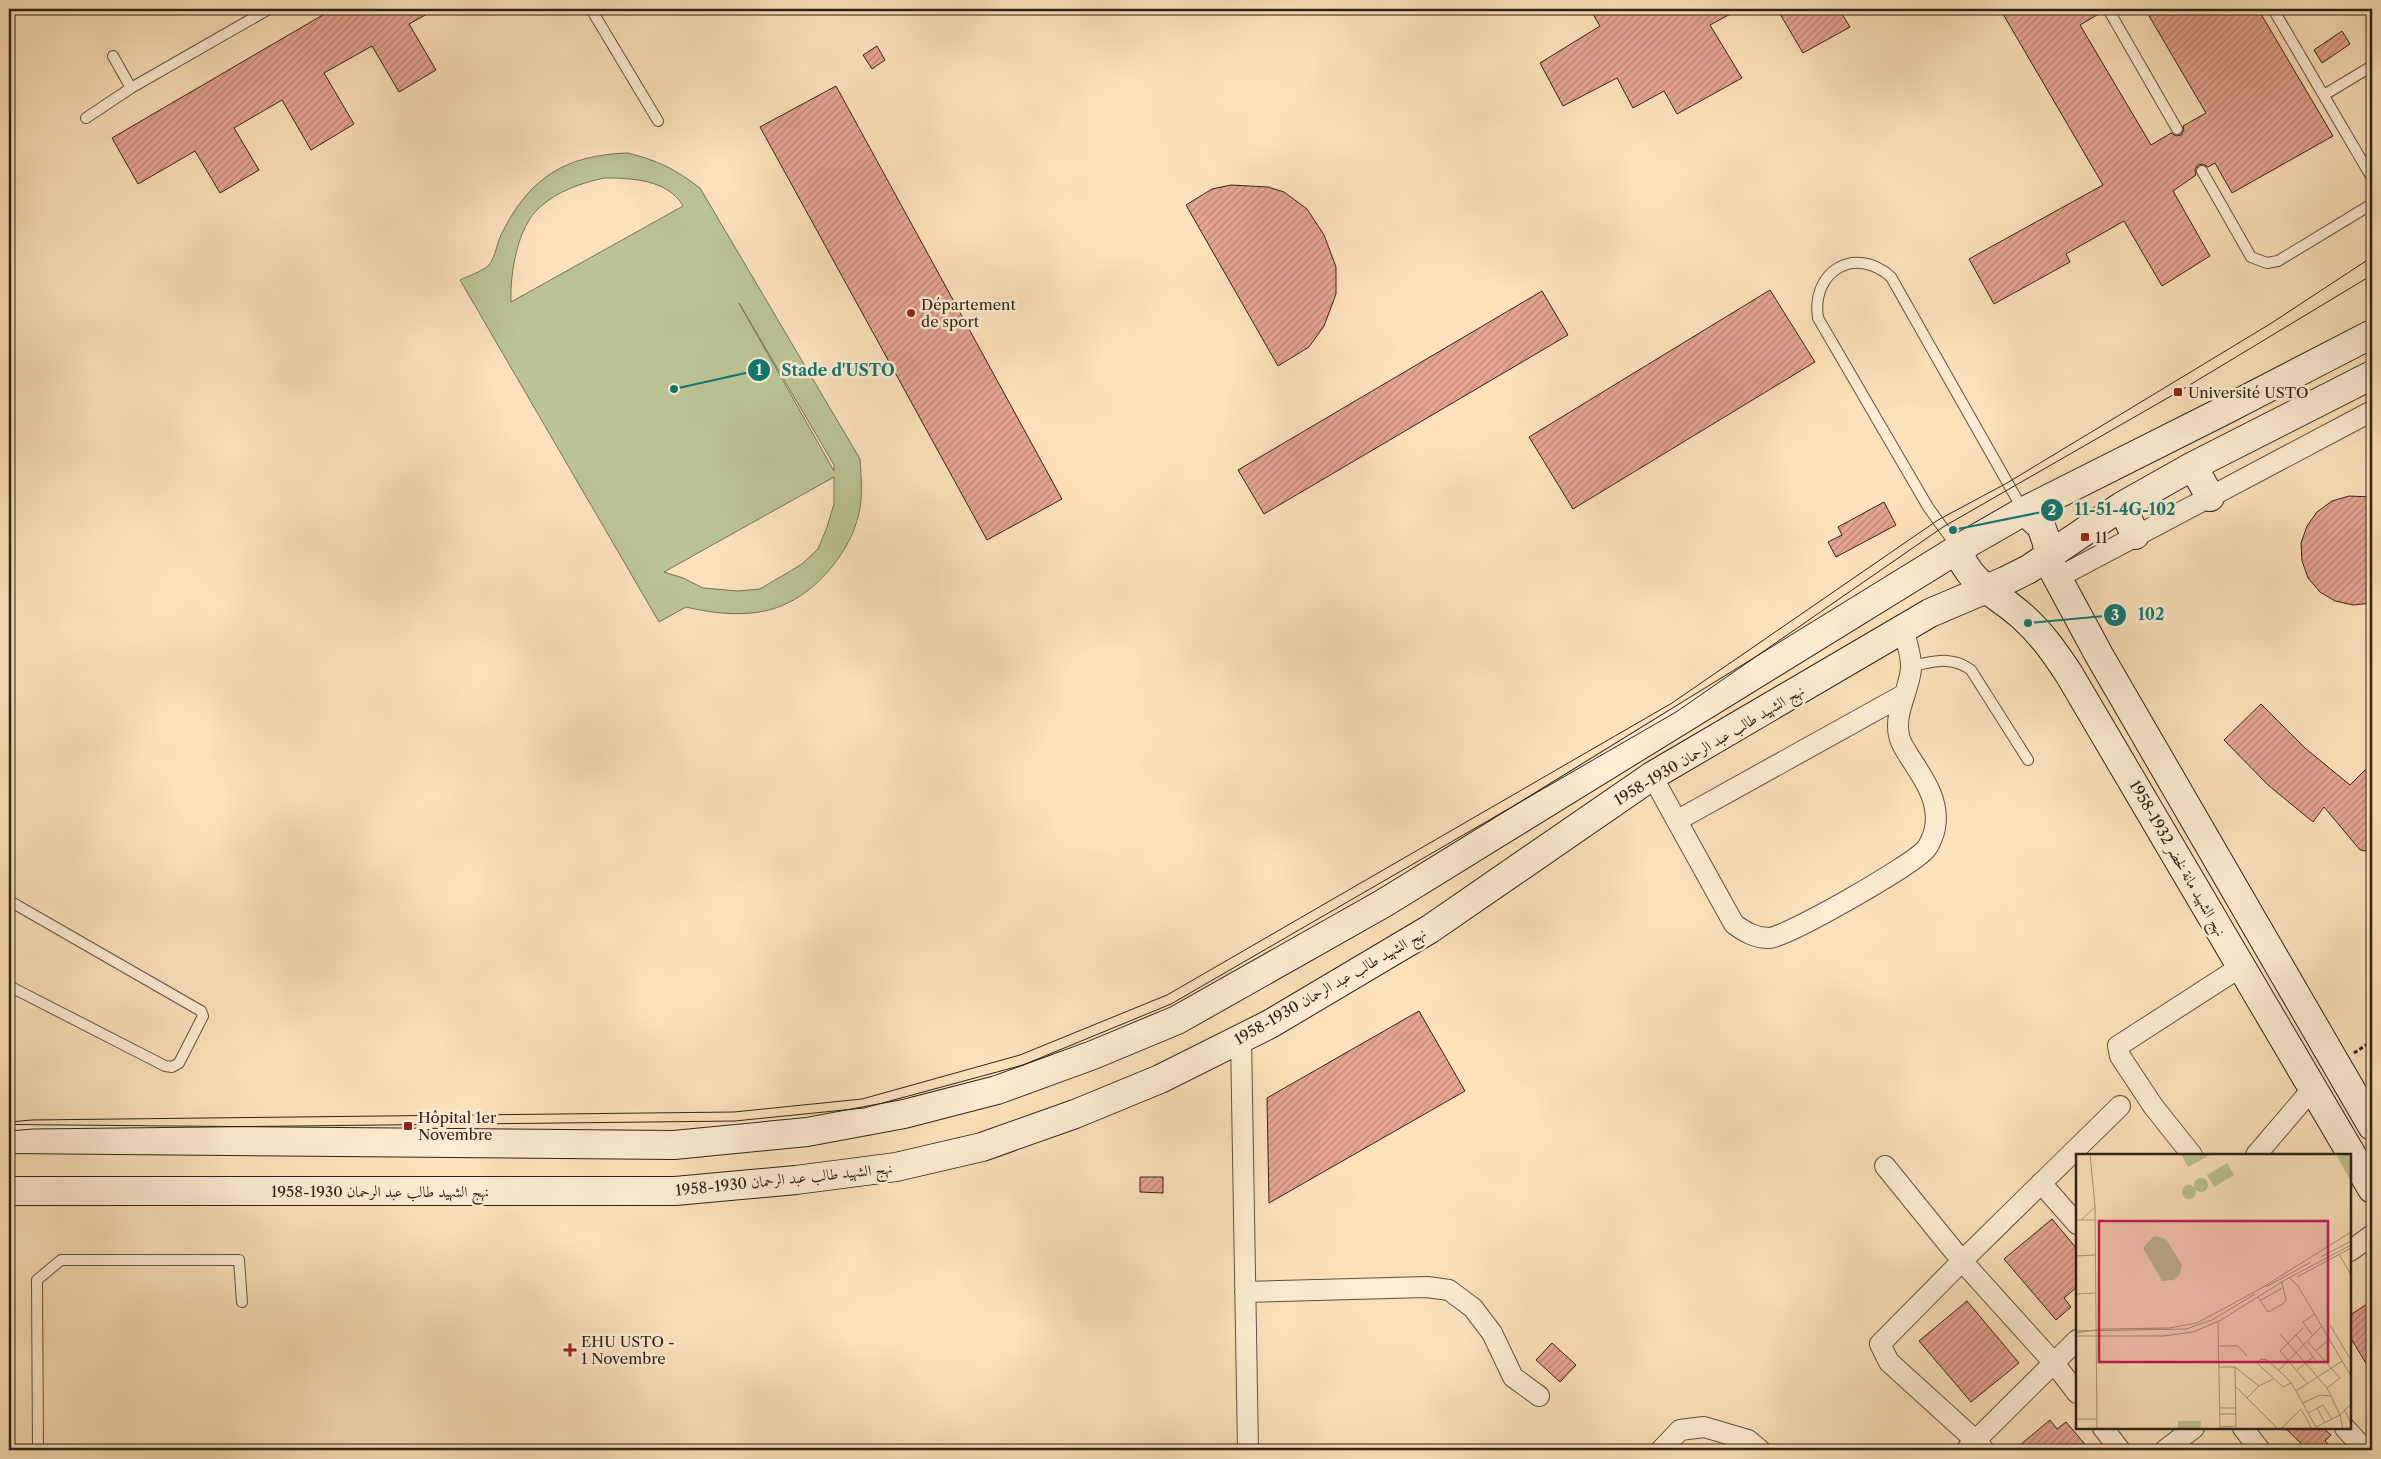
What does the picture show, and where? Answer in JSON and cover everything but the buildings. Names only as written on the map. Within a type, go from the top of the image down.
[{"type":"main road","points":[[9,1139],[674,1146],[807,1132],[904,1114],[997,1090],[1092,1055],[1177,1020],[1358,918],[1958,549],[2024,511],[2227,410],[2372,334]]},
{"type":"main road","name":"نهج الشهيد طالب عبد الرحمان 1930-1958","points":[[9,1191],[675,1191],[796,1180],[896,1167],[982,1147],[1076,1114],[1143,1086],[1270,1024],[1430,929],[1652,776],[1903,628],[1930,613],[2022,572],[2053,566],[2122,506],[2193,466],[2372,375]]},
{"type":"main road","points":[[2193,466],[2210,497]]},
{"type":"main road","points":[[2122,506],[2135,535]]},
{"type":"main road","points":[[2024,511],[2041,526],[2053,566],[2099,655],[2372,1126]]},
{"type":"main road","name":"نهج الشهيد مانة لخضر 1932-1958","points":[[1958,549],[1962,563],[1970,575],[2037,630],[2069,674],[2372,1189]]},
{"type":"main road","points":[[2069,674],[2099,655]]},
{"type":"street","points":[[2053,566],[2135,535],[2372,412]]},
{"type":"street","points":[[1652,776],[1678,820],[1727,914],[1734,924],[1744,932],[1756,937],[1781,936],[1909,863],[1926,849],[1935,830],[1937,815],[1933,794],[1899,738],[1897,725],[1911,666],[1903,628]]},
{"type":"street","points":[[1678,820],[1905,694]]},
{"type":"street","points":[[2191,1154],[2153,1106],[2120,1056],[2118,1046],[2242,966]]},
{"type":"street","points":[[1241,1038],[1248,1450]]},
{"type":"street","points":[[2257,1154],[2312,1088]]},
{"type":"street","points":[[2076,1341],[1975,1447],[1889,1362],[1880,1344],[2120,1106]]},
{"type":"street","points":[[1885,1166],[1962,1261],[2054,1363],[2076,1392]]},
{"type":"street","points":[[2041,1183],[2076,1223]]},
{"type":"street","points":[[2351,1251],[2372,1235]]},
{"type":"street","points":[[1245,1292],[1428,1287],[1449,1290],[1473,1308],[1492,1333],[1513,1376],[1539,1396]]},
{"type":"street","points":[[1661,1450],[1680,1430],[1704,1426],[1748,1440],[1760,1450]]},
{"type":"street","points":[[2104,1429],[2120,1450]]},
{"type":"street","points":[[2165,1450],[2193,1429]]},
{"type":"street","points":[[2244,1429],[2260,1450]]},
{"type":"street","points":[[2346,1429],[2365,1450]]},
{"type":"lane","points":[[86,118],[131,88],[269,9]]},
{"type":"lane","points":[[591,9],[658,121]]},
{"type":"lane","points":[[2108,9],[2177,129]]},
{"type":"lane","points":[[2274,9],[2372,178]]},
{"type":"lane","points":[[113,56],[131,88]]},
{"type":"lane","points":[[2324,95],[2372,66]]},
{"type":"lane","points":[[2202,171],[2251,257],[2267,263],[2278,261],[2372,204]]},
{"type":"lane","points":[[1958,549],[1928,507],[1818,318],[1816,305],[1818,292],[1824,281],[1844,265],[1857,262],[1870,264],[1882,268],[1891,277],[2024,511]]},
{"type":"lane","points":[[1911,666],[1948,660],[1956,661],[1971,670],[2028,760]]},
{"type":"lane","points":[[9,986],[166,1066],[172,1067],[179,1063],[203,1016],[200,1011],[12,903]]},
{"type":"lane","points":[[38,1450],[37,1280],[61,1260],[239,1260],[242,1302]]},
{"type":"green space","points":[[628,153],[649,159],[666,166],[700,188],[860,459],[861,500],[855,527],[849,542],[830,569],[819,580],[794,600],[781,606],[770,610],[734,614],[686,607],[659,622],[460,280],[488,266],[493,258],[501,235],[514,212],[539,183],[553,172],[569,164],[587,158]],"holes":[[[604,178],[636,180],[658,185],[668,190],[683,206],[511,302],[516,252],[520,238],[532,216],[547,201],[562,192],[578,185]],[[739,303],[834,465],[834,471]],[[834,477],[834,504],[818,549],[802,564],[760,589],[738,591],[703,588],[683,578],[664,572]]]},
{"type":"tram line","points":[[9,1122],[32,1120],[734,1112],[862,1099],[1020,1055],[1167,995],[1672,703],[1938,520],[2007,483],[2270,324],[2372,257]]},
{"type":"tram line","points":[[9,1131],[33,1129],[735,1121],[864,1108],[1023,1065],[1171,1004],[1676,712],[1943,527],[2178,392],[2372,275]]},
{"type":"place","name":"Département de sport","points":[[911,313]]},
{"type":"place","name":"Stade d'USTO","points":[[674,389]]},
{"type":"place","name":"Université USTO","points":[[2178,392]]},
{"type":"place","name":"11-51-4G-102","points":[[1953,530]]},
{"type":"place","name":"11","points":[[2085,537]]},
{"type":"place","name":"102","points":[[2028,623]]},
{"type":"place","name":"Hôpital 1er Novembre","points":[[408,1126]]},
{"type":"place","name":"EHU USTO - 1 Novembre","points":[[570,1350]]}]
